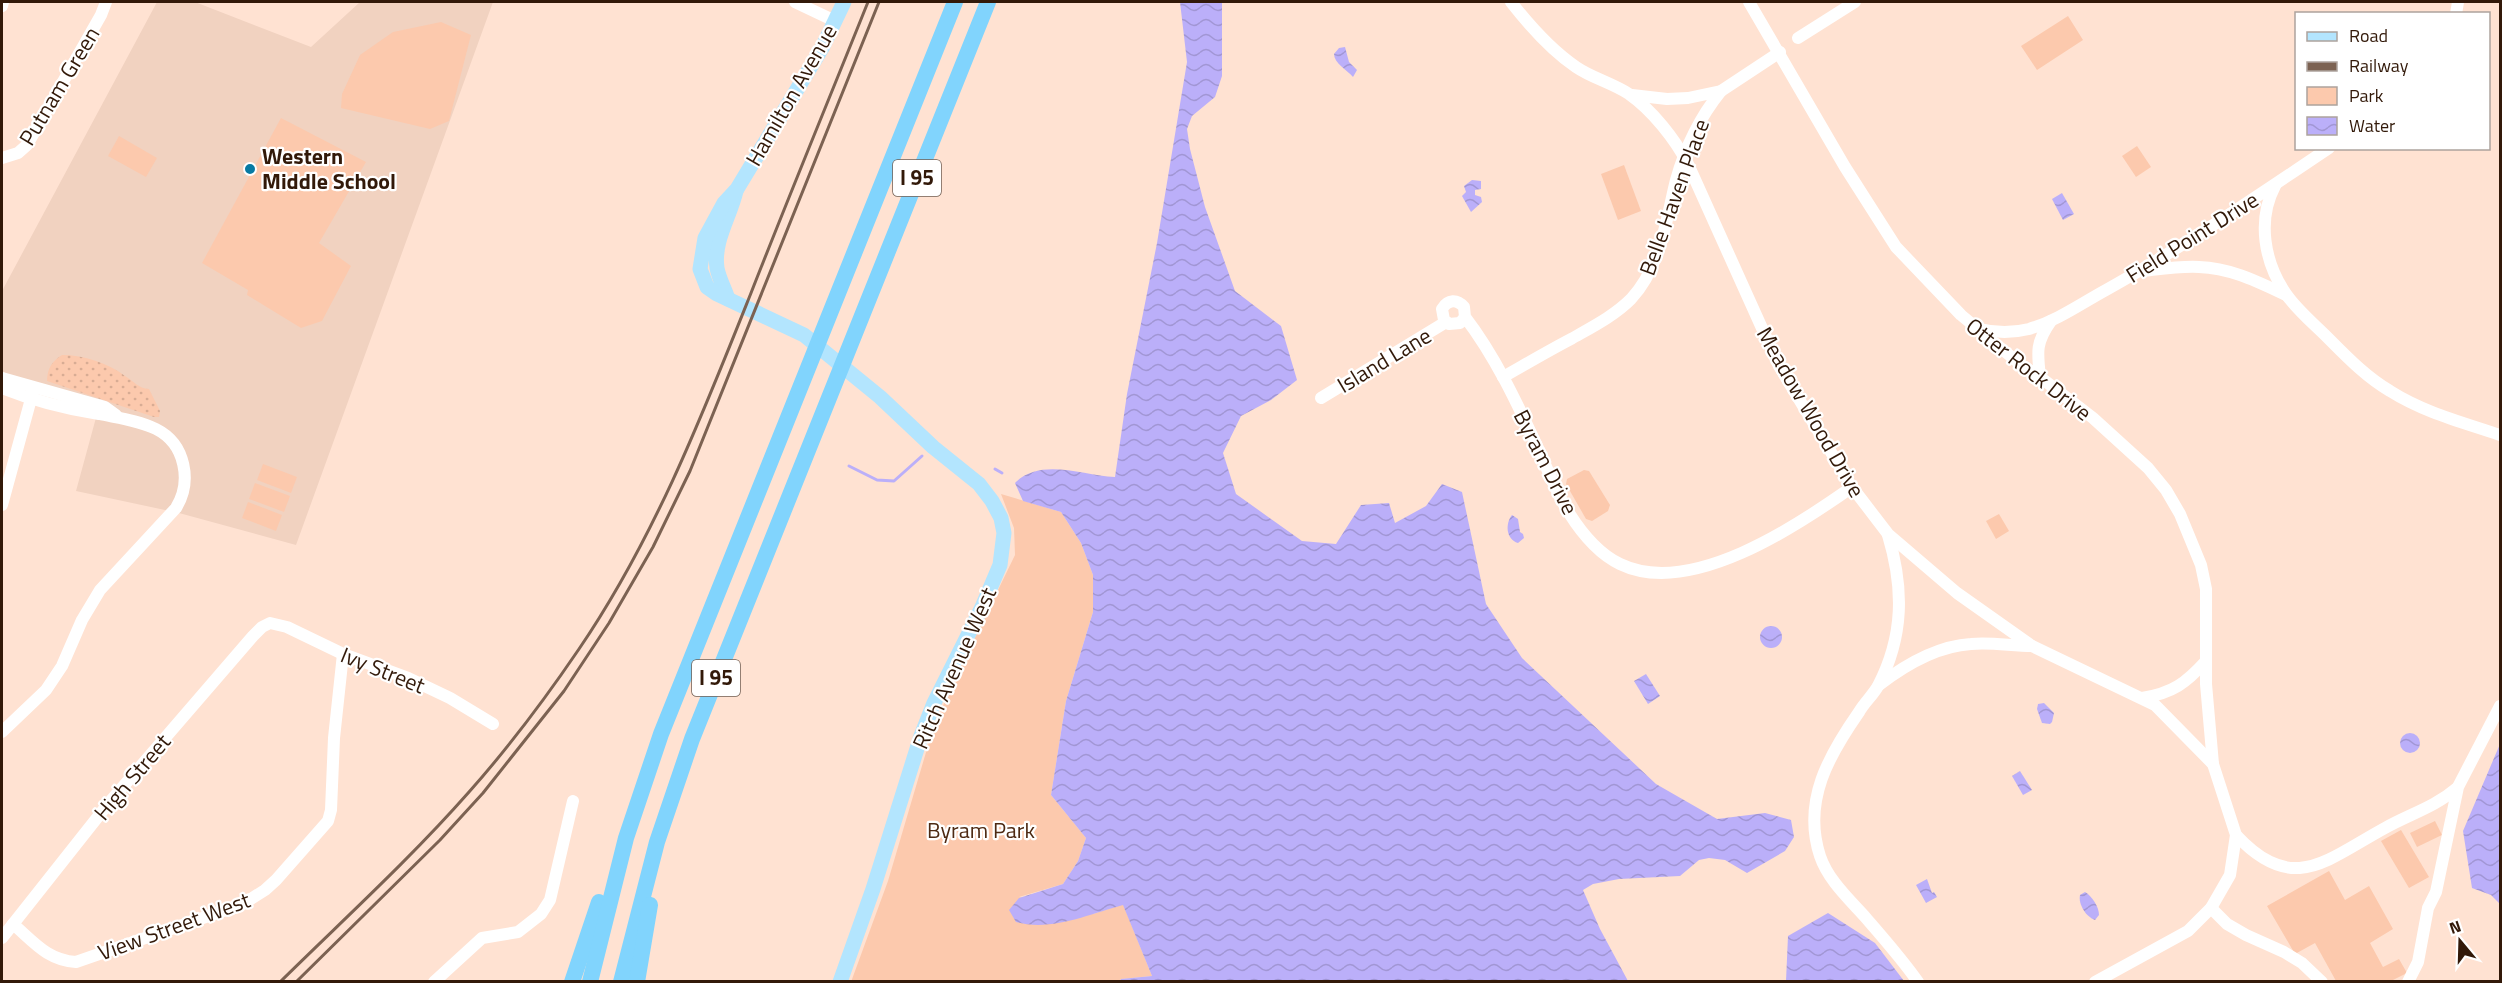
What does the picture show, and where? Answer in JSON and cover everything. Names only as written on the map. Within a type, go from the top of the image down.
[{"type":"highway","name":"I 95","points":[[590,981],[607,909],[637,803],[674,700],[955,2]]},
{"type":"highway","name":"I 95","points":[[621,981],[644,887],[668,808],[705,705],[988,2]]},
{"type":"highway","points":[[572,981],[637,803]]},
{"type":"highway","points":[[637,981],[668,808]]},
{"type":"main road","name":"Hamilton Avenue","points":[[844,2],[822,48],[737,189],[714,219],[705,238],[699,261],[707,287],[804,335],[880,397]]},
{"type":"main road","name":"Ritch Avenue West","points":[[840,981],[873,888],[921,736],[934,703],[983,605],[1000,566],[1004,547],[1001,518],[979,484],[933,447],[880,397]]},
{"type":"street","points":[[2,6],[3,2]]},
{"type":"street","name":"Putnam Green","points":[[2,158],[18,153],[27,145],[101,15],[105,2]]},
{"type":"street","points":[[795,2],[836,21]]},
{"type":"street","name":"Meadow Wood Drive","points":[[1511,2],[1536,31],[1576,67],[1629,94],[1648,111],[1684,158],[1779,366],[1852,487],[1888,534],[1958,593],[2032,646],[2155,705],[2213,764]]},
{"type":"street","name":"Otter Rock Drive","points":[[1749,2],[1845,167],[1896,247],[1940,294],[2020,364],[2040,376],[2092,418],[2148,468],[2166,490],[2180,514],[2201,565],[2206,590],[2207,704],[2213,764]]},
{"type":"street","points":[[1798,38],[1855,2]]},
{"type":"street","points":[[1629,94],[1667,99],[1688,98],[1721,91],[1780,52]]},
{"type":"street","name":"Belle Haven Place","points":[[1503,377],[1610,316],[1633,297],[1643,283],[1660,246],[1676,179],[1701,117],[1721,91]]},
{"type":"street","name":"Field Point Drive","points":[[1979,329],[2010,332],[2029,329],[2052,320],[2140,271],[2326,150]]},
{"type":"street","points":[[2277,184],[2268,199],[2264,231],[2271,262],[2286,295]]},
{"type":"street","points":[[2140,271],[2199,267],[2247,276],[2286,295],[2350,360],[2389,391],[2438,416],[2500,435]]},
{"type":"street","name":"Byram Drive","points":[[1446,322],[1442,314],[1444,305],[1458,301],[1464,307],[1465,317],[1503,377],[1570,514],[1605,555],[1633,569],[1665,572],[1723,561],[1768,540],[1852,487]]},
{"type":"street","points":[[1446,322],[1458,324],[1465,317]]},
{"type":"street","points":[[2040,376],[2038,357],[2040,337],[2052,320]]},
{"type":"street","name":"Island Lane","points":[[1321,398],[1446,322]]},
{"type":"street","points":[[2,378],[32,393]]},
{"type":"street","points":[[2,388],[32,393],[100,415],[116,415],[156,429],[171,439],[182,458],[185,471],[183,494],[176,508],[100,590],[82,620],[62,666],[46,690],[2,732]]},
{"type":"street","points":[[2,505],[32,393]]},
{"type":"street","points":[[1888,534],[1899,576],[1899,622],[1895,640],[1877,686],[1832,752],[1817,792],[1814,823],[1820,857],[1830,875],[1903,960],[1918,981]]},
{"type":"street","name":"Ivy Street","points":[[270,623],[287,627],[343,654],[408,678],[450,698],[493,724]]},
{"type":"street","name":"High Street","points":[[2,938],[108,804],[253,636],[270,623]]},
{"type":"street","points":[[1877,686],[1896,671],[1953,646],[1973,644],[2032,646]]},
{"type":"street","name":"View Street West","points":[[13,924],[50,956],[59,960],[76,962],[243,904],[265,890],[328,821],[331,810],[334,738],[343,654]]},
{"type":"street","points":[[2142,698],[2170,692],[2183,684],[2206,661]]},
{"type":"street","points":[[2408,981],[2418,962],[2428,908],[2436,892],[2458,788],[2500,706]]},
{"type":"street","points":[[2095,981],[2188,931],[2211,908],[2230,875],[2236,835],[2213,764]]},
{"type":"street","points":[[2236,835],[2253,853],[2270,863],[2288,868],[2312,867],[2328,861],[2388,826],[2431,808],[2458,788]]},
{"type":"street","points":[[434,981],[482,938],[518,932],[541,914],[552,894],[573,801]]},
{"type":"street","points":[[2211,908],[2236,929],[2302,963],[2322,981]]},
{"type":"street","points":[[450,967],[452,981]]},
{"type":"shaded area","name":"Western Middle School","points":[[157,2],[195,2],[311,47],[360,2],[493,2],[296,545],[179,513],[76,491],[100,403],[11,376],[2,371],[2,291]]},
{"type":"green space","points":[[2068,16],[2083,40],[2037,70],[2021,46]]},
{"type":"green space","points":[[441,22],[471,35],[449,121],[430,129],[341,108],[342,94],[360,55],[393,32]]},
{"type":"green space","points":[[281,118],[366,162],[319,243],[351,266],[322,321],[301,328],[247,295],[248,290],[202,263]]},
{"type":"green space","points":[[119,136],[157,158],[146,177],[108,156]]},
{"type":"green space","points":[[2137,146],[2151,167],[2136,177],[2122,156]]},
{"type":"green space","points":[[1624,165],[1641,211],[1618,220],[1601,174]]},
{"type":"green space","points":[[62,355],[79,356],[103,364],[118,371],[139,386],[149,389],[160,411],[159,417],[47,381],[51,366]]},
{"type":"green space","points":[[263,464],[297,477],[291,493],[257,480]]},
{"type":"green space","points":[[1584,470],[1589,471],[1610,505],[1608,511],[1592,521],[1586,519],[1566,484],[1567,479]]},
{"type":"green space","points":[[255,483],[290,496],[284,512],[249,499]]},
{"type":"green space","name":"Byram Park","points":[[1001,494],[1061,512],[1081,543],[1093,575],[1093,612],[1066,701],[1051,795],[1086,838],[1078,861],[1063,884],[1019,897],[1093,914],[1123,904],[1152,976],[1121,979],[1120,982],[851,982],[888,881],[932,732],[950,689],[1015,555],[1014,528]]},
{"type":"green space","points":[[248,502],[282,515],[276,531],[242,518]]},
{"type":"green space","points":[[1999,514],[2009,531],[1996,539],[1986,521]]},
{"type":"green space","points":[[2435,821],[2442,835],[2417,847],[2410,833]]},
{"type":"green space","points":[[2401,830],[2429,877],[2409,888],[2381,841]]},
{"type":"green space","points":[[2329,871],[2345,900],[2369,886],[2393,929],[2370,943],[2383,967],[2399,959],[2407,973],[2391,981],[2336,981],[2315,943],[2295,954],[2267,906]]},
{"type":"water","points":[[1180,2],[1222,2],[1222,76],[1215,97],[1192,116],[1187,129],[1190,149],[1205,207],[1235,291],[1281,326],[1297,380],[1271,400],[1241,416],[1223,453],[1236,494],[1302,541],[1336,544],[1361,505],[1389,503],[1395,523],[1426,506],[1442,484],[1462,492],[1486,604],[1522,658],[1656,784],[1717,819],[1765,813],[1791,820],[1794,837],[1785,851],[1747,873],[1725,860],[1709,858],[1699,860],[1680,876],[1619,879],[1593,884],[1583,890],[1600,929],[1628,981],[1120,981],[1121,979],[1152,976],[1123,905],[1070,921],[1043,925],[1016,922],[1009,910],[1019,898],[1063,884],[1078,861],[1086,838],[1051,795],[1066,701],[1093,612],[1093,575],[1081,543],[1061,512],[1023,501],[1015,483],[1025,475],[1050,469],[1115,477],[1127,394],[1157,243],[1187,62]]},
{"type":"water","points":[[1345,47],[1349,62],[1357,70],[1353,77],[1338,63],[1334,54],[1339,48]]},
{"type":"water","points":[[1472,180],[1481,181],[1481,189],[1475,190],[1475,195],[1481,197],[1482,202],[1471,212],[1462,196],[1466,192],[1464,186]]},
{"type":"water","points":[[2062,193],[2074,214],[2063,220],[2052,199]]},
{"type":"water","points":[[1512,515],[1518,519],[1520,532],[1524,538],[1518,543],[1511,538],[1508,531],[1508,523]]},
{"type":"water","points":[[1771,626],[1779,629],[1782,637],[1779,645],[1771,648],[1763,645],[1760,637],[1763,629]]},
{"type":"water","points":[[1646,674],[1660,696],[1648,704],[1634,681]]},
{"type":"water","points":[[2044,703],[2054,713],[2050,724],[2042,723],[2037,709],[2038,704]]},
{"type":"water","points":[[2410,733],[2417,736],[2420,743],[2417,750],[2410,753],[2403,750],[2400,743],[2403,736]]},
{"type":"water","points":[[2500,744],[2500,904],[2491,895],[2472,888],[2463,831]]},
{"type":"water","points":[[2020,771],[2032,790],[2023,795],[2012,776]]},
{"type":"water","points":[[1927,879],[1932,893],[1934,892],[1937,897],[1926,903],[1916,885]]},
{"type":"water","points":[[2085,892],[2093,899],[2098,909],[2099,915],[2095,920],[2081,906],[2080,895]]},
{"type":"water","points":[[1828,913],[1875,943],[1904,981],[1786,981],[1788,936]]},
{"type":"waterway","points":[[849,466],[877,480],[894,481],[922,456]]},
{"type":"waterway","points":[[995,469],[1002,473]]},
{"type":"railway","points":[[280,982],[400,865],[484,775],[553,686],[606,607],[631,564],[695,431],[868,2]]},
{"type":"railway","points":[[296,982],[440,840],[483,793],[564,691],[609,623],[653,547],[690,471],[879,2]]},
{"type":"place","name":"Western Middle School","points":[[250,169]]}]
